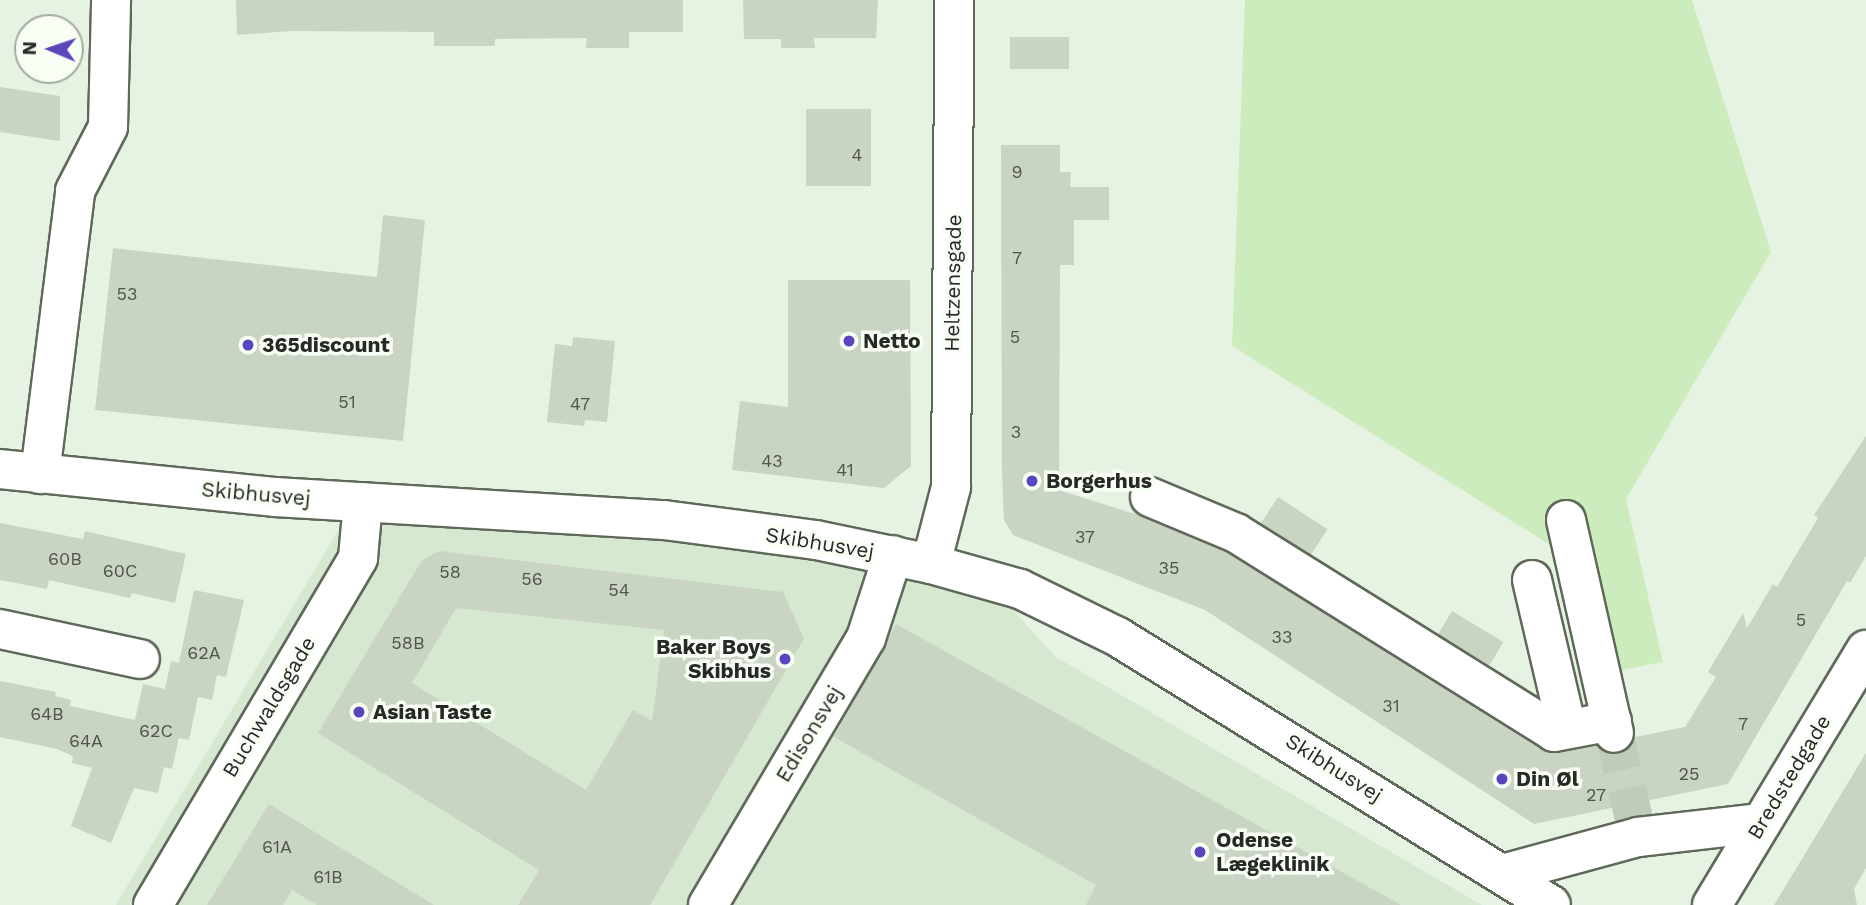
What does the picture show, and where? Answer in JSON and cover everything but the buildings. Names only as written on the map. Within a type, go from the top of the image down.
[{"type":"street","points":[[40,474],[75,191],[108,127],[111,0]]},
{"type":"street","name":"Heltzensgade","points":[[931,564],[951,487],[954,0]]},
{"type":"street","name":"Skibhusvej","points":[[0,469],[363,502],[664,520],[893,555],[1020,589],[1118,637],[1551,905]]},
{"type":"street","points":[[1150,497],[1236,533],[1554,732],[1613,727],[1566,520]]},
{"type":"street","name":"Buchwaldsgade","points":[[153,905],[358,558],[363,502]]},
{"type":"street","name":"Edisonsvej","points":[[708,905],[866,638],[893,555]]},
{"type":"street","points":[[1532,580],[1567,729]]},
{"type":"street","points":[[0,629],[140,659]]},
{"type":"street","name":"Bredstedgade","points":[[1712,905],[1866,650]]},
{"type":"street","points":[[1502,874],[1636,828],[1761,823]]},
{"type":"shaded area","points":[[363,488],[949,541],[1056,657],[1482,905],[116,905]]},
{"type":"green space","points":[[1245,0],[1692,0],[1771,252],[1626,499],[1663,662],[1617,671],[1563,553],[1232,346]]},
{"type":"tunnel","points":[[1614,733],[1634,819]]},
{"type":"place","name":"Netto","points":[[849,341]]},
{"type":"place","name":"365discount","points":[[248,345]]},
{"type":"place","name":"Borgerhus","points":[[1032,481]]},
{"type":"place","name":"Baker Boys Skibhus","points":[[785,659]]},
{"type":"place","name":"Asian Taste","points":[[359,712]]},
{"type":"place","name":"Din Øl","points":[[1502,779]]},
{"type":"place","name":"Odense Lægeklinik","points":[[1200,852]]}]
